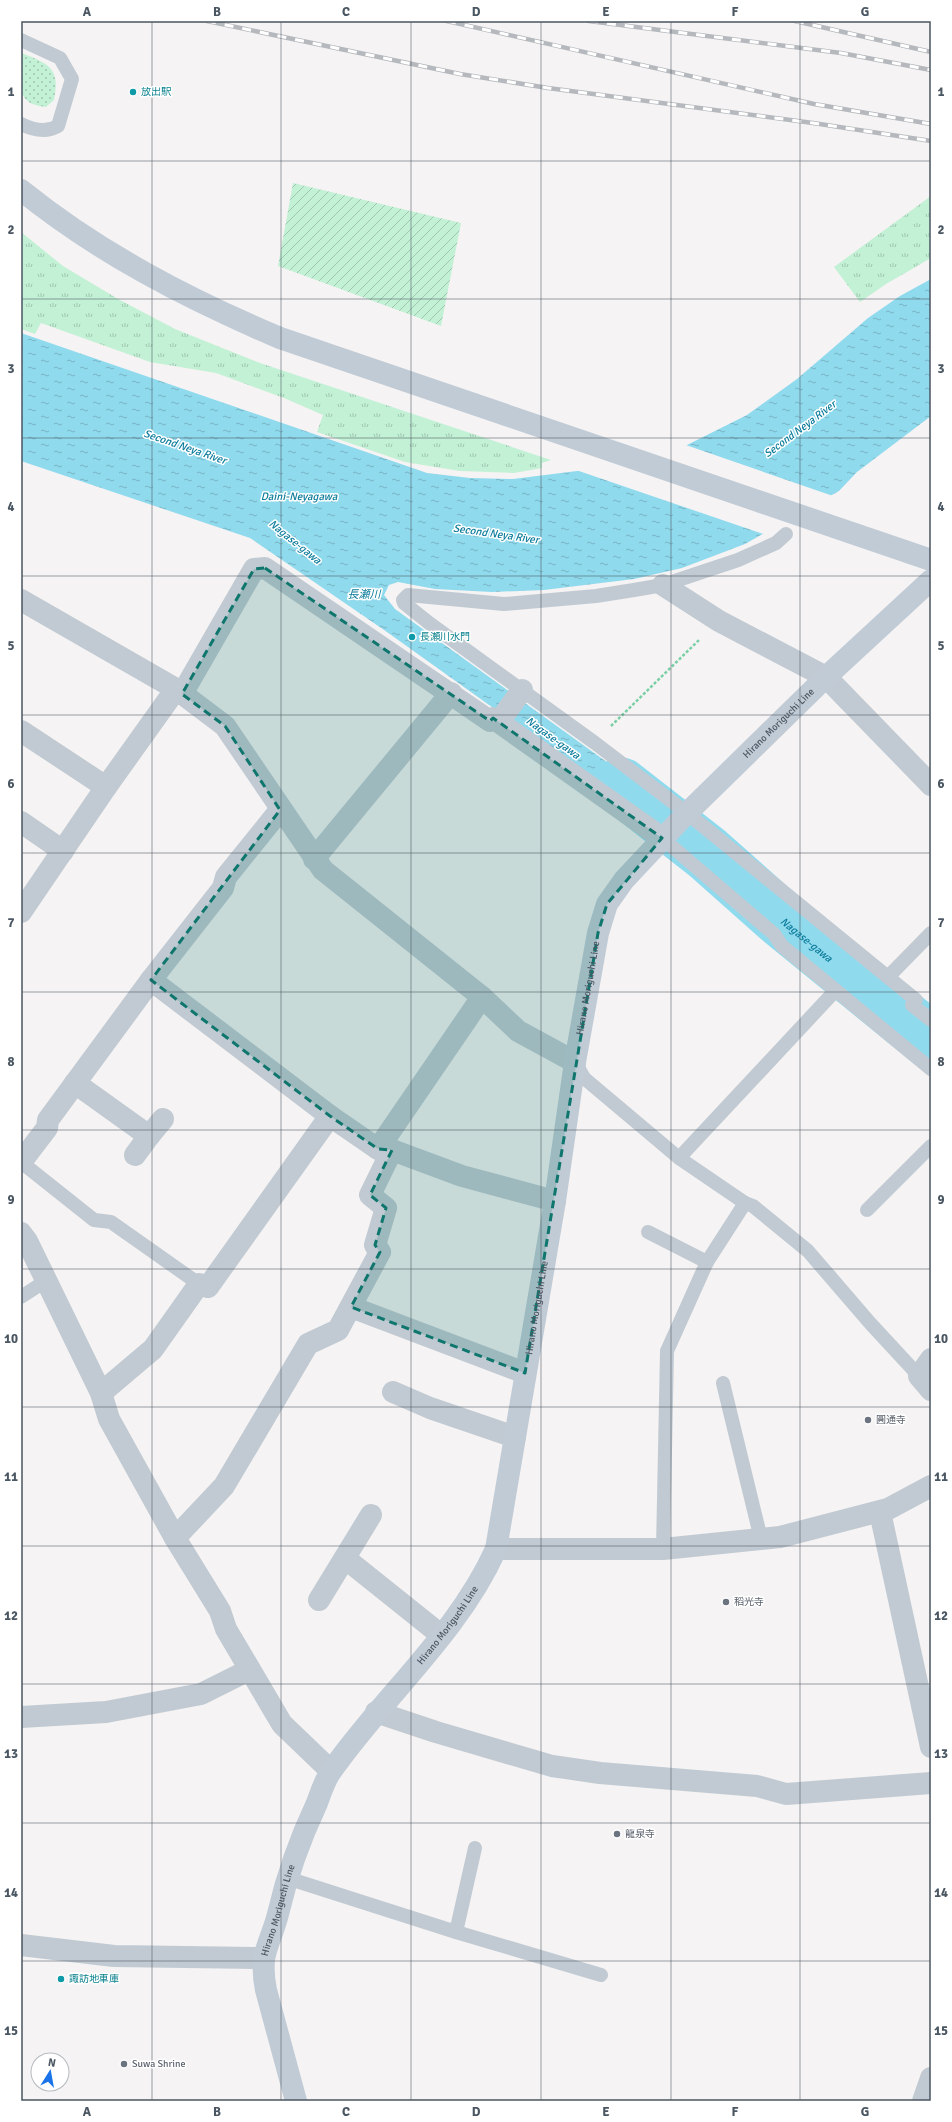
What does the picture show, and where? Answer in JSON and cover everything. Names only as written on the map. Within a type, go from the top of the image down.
[{"type":"main road","points":[[21,190],[53,216],[113,255],[164,284],[218,312],[287,341],[609,449],[931,560]]},
{"type":"main road","name":"Hirano Moriguchi Line","points":[[296,2101],[266,1990],[263,1975],[264,1958],[275,1929],[287,1878],[299,1841],[331,1772],[376,1712],[441,1635],[484,1576],[496,1549],[555,1201],[575,1062],[598,933],[607,904],[624,880],[685,815],[826,677],[931,580]]},
{"type":"street","points":[[21,912],[106,787],[179,692],[254,569],[265,568],[451,693],[490,721],[493,718],[500,720],[664,836]]},
{"type":"street","points":[[663,585],[719,621],[826,677],[931,785]]},
{"type":"street","points":[[21,600],[179,692],[225,726],[280,810],[323,870],[482,997],[518,1030],[575,1062]]},
{"type":"street","points":[[500,720],[521,692]]},
{"type":"street","points":[[314,859],[451,693]]},
{"type":"street","points":[[21,731],[106,787]]},
{"type":"street","points":[[21,1162],[47,1128],[48,1120],[151,980],[223,888],[226,877],[280,810]]},
{"type":"street","points":[[21,822],[63,851]]},
{"type":"street","points":[[151,980],[330,1116],[385,1149],[462,1176],[555,1201]]},
{"type":"street","points":[[175,1538],[224,1486],[308,1344],[338,1330],[380,1252],[375,1245],[386,1208],[370,1195],[385,1149],[482,997]]},
{"type":"street","points":[[76,1083],[149,1136]]},
{"type":"street","points":[[101,1392],[153,1349],[199,1284],[208,1287],[330,1116]]},
{"type":"street","points":[[135,1155],[163,1119]]},
{"type":"street","points":[[21,1234],[28,1241],[101,1392],[109,1419],[175,1538],[220,1611],[226,1629],[249,1670],[282,1724],[331,1772]]},
{"type":"street","points":[[351,1307],[525,1373]]},
{"type":"street","points":[[393,1392],[430,1408],[515,1437]]},
{"type":"street","points":[[496,1549],[663,1549],[780,1537],[880,1512],[931,1486]]},
{"type":"street","points":[[880,1512],[931,1747]]},
{"type":"street","points":[[320,1600],[346,1559],[371,1515]]},
{"type":"street","points":[[346,1559],[441,1635]]},
{"type":"street","points":[[21,1717],[106,1712],[201,1694],[249,1670]]},
{"type":"street","points":[[376,1712],[436,1732],[552,1766],[600,1773],[757,1786],[786,1794],[931,1783]]},
{"type":"street","points":[[21,1945],[114,1956],[264,1958]]},
{"type":"street","points":[[922,2101],[931,2078]]},
{"type":"lane","points":[[21,40],[60,58],[72,79],[58,126],[51,130],[37,130],[21,124]]},
{"type":"lane","points":[[786,534],[776,543],[738,560],[663,585],[596,596],[504,604],[405,596],[404,603],[521,692],[595,742],[916,1000],[912,1005],[931,1020]]},
{"type":"lane","points":[[664,836],[774,934],[782,946],[931,1069]]},
{"type":"lane","points":[[888,977],[931,933]]},
{"type":"lane","points":[[679,1158],[835,991]]},
{"type":"lane","points":[[575,1062],[584,1078],[679,1158],[745,1203],[753,1206],[808,1251],[870,1323],[927,1375]]},
{"type":"lane","points":[[867,1210],[931,1146]]},
{"type":"lane","points":[[21,1162],[94,1220],[111,1222],[199,1284]]},
{"type":"lane","points":[[663,1549],[667,1351],[706,1262],[745,1203]]},
{"type":"lane","points":[[648,1232],[706,1262]]},
{"type":"lane","points":[[21,1297],[47,1280]]},
{"type":"lane","points":[[722,1383],[761,1538]]},
{"type":"lane","points":[[456,1932],[475,1848]]},
{"type":"lane","points":[[287,1878],[456,1932],[601,1974]]},
{"type":"path","points":[[595,742],[719,621]]},
{"type":"highlighted area","points":[[265,568],[490,721],[493,718],[662,838],[607,904],[598,933],[525,1373],[351,1307],[380,1252],[375,1245],[386,1208],[370,1195],[392,1150],[378,1149],[330,1116],[151,980],[280,810],[225,726],[182,694],[254,569]]},
{"type":"green space","points":[[21,53],[39,60],[50,68],[54,74],[56,89],[54,100],[46,107],[31,103],[25,99],[21,91]]},
{"type":"green space","points":[[293,183],[461,223],[441,326],[278,266]]},
{"type":"green space","points":[[931,196],[931,258],[886,284],[860,302],[834,267]]},
{"type":"green space","points":[[21,232],[63,266],[118,299],[175,329],[260,363],[551,460],[542,463],[542,468],[514,473],[460,471],[405,462],[317,432],[323,415],[284,398],[216,373],[150,362],[41,323],[35,334],[21,329]]},
{"type":"water","points":[[931,279],[931,416],[857,472],[839,491],[745,544],[682,568],[634,579],[544,590],[492,592],[435,589],[398,582],[389,585],[384,595],[395,609],[676,812],[692,826],[678,840],[387,632],[250,538],[21,461],[21,333],[427,473],[470,478],[513,479],[633,464],[679,449],[747,415],[797,379],[868,318],[900,296]]},
{"type":"pier","points":[[683,444],[833,496],[766,535],[576,470],[632,462]]},
{"type":"waterway","name":"Nagase-gawa","points":[[621,786],[707,853],[779,917],[931,1041]]},
{"type":"railway","points":[[207,21],[460,74],[548,88],[813,123],[931,141]]},
{"type":"railway","points":[[447,21],[814,104],[931,124]]},
{"type":"railway","points":[[589,21],[841,53],[931,70]]},
{"type":"railway","points":[[795,21],[931,52]]},
{"type":"place","name":"放出駅","points":[[133,92]]},
{"type":"place","name":"長瀬川水門","points":[[412,637]]},
{"type":"place","name":"圓通寺","points":[[868,1420]]},
{"type":"place","name":"稻光寺","points":[[726,1602]]},
{"type":"place","name":"龍泉寺","points":[[617,1834]]},
{"type":"place","name":"諏訪地車庫","points":[[61,1979]]},
{"type":"place","name":"Suwa Shrine","points":[[124,2064]]},
{"type":"water label","name":"Second Neya River","points":[[800,429]]},
{"type":"water label","name":"Second Neya River","points":[[185,447]]},
{"type":"water label","name":"Daini-Neyagawa","points":[[299,496]]},
{"type":"water label","name":"Second Neya River","points":[[496,534]]},
{"type":"water label","name":"長瀬川","points":[[364,594]]}]
